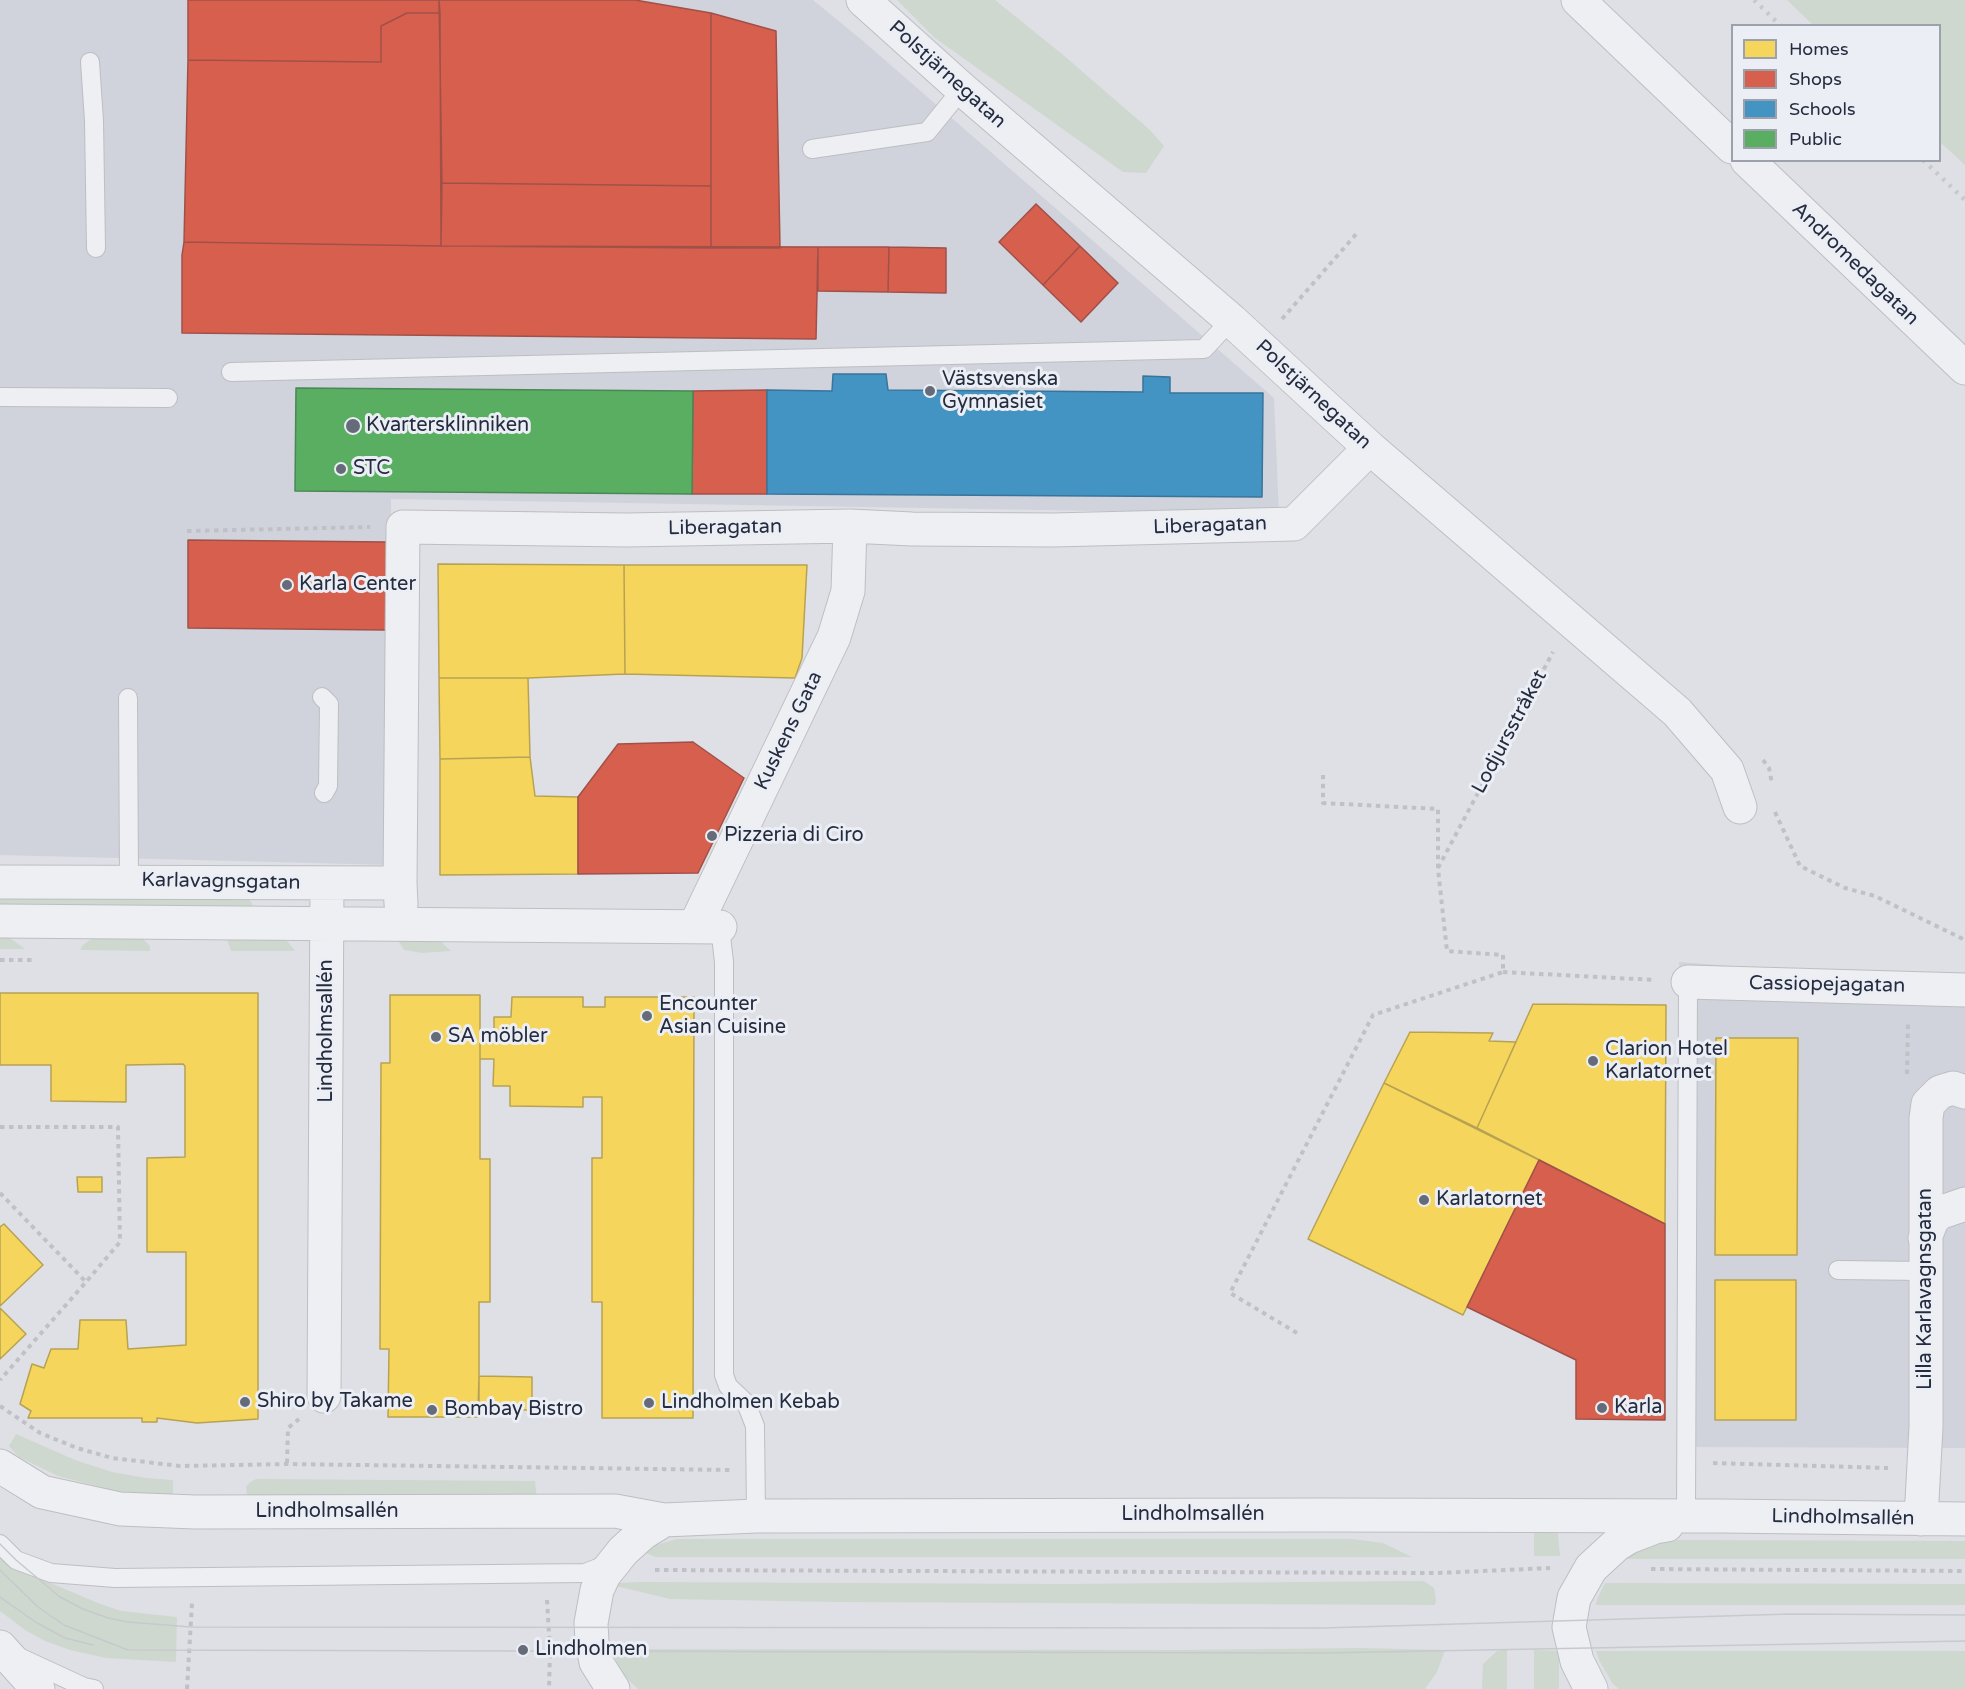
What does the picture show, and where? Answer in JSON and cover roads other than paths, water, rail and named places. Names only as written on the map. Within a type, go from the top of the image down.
[{"type":"street","name":"Polstjärnegatan","points":[[863,0],[962,90],[1231,320],[1370,448],[1677,712],[1727,770],[1740,807]]},
{"type":"street","points":[[1578,0],[1731,146]]},
{"type":"street","name":"Andromedagatan","points":[[1748,162],[1965,368]]},
{"type":"street","name":"Liberagatan","points":[[400,883],[403,527],[627,530],[850,526],[1053,530],[1294,524],[1370,448]]},
{"type":"street","name":"Kuskens Gata","points":[[708,927],[834,637],[848,591],[850,526]]},
{"type":"street","name":"Karlavagnsgatan","points":[[0,882],[400,883]]},
{"type":"street","name":"Lindholmsallén","points":[[324,1396],[327,883]]},
{"type":"street","points":[[400,883],[402,924]]},
{"type":"street","name":"Karlavagnsgatan","points":[[0,921],[708,927]]},
{"type":"street","name":"Cassiopejagatan","points":[[1688,982],[1965,990]]},
{"type":"street","name":"Lilla Karlavagnsgatan","points":[[1921,1519],[1925,1469],[1926,1118],[1928,1104],[1940,1092],[1953,1088],[1965,1092]]},
{"type":"street","points":[[1926,1182],[1939,1202],[1962,1208]]},
{"type":"street","points":[[1925,1238],[1932,1220],[1939,1212],[1962,1208]]},
{"type":"street","name":"Lindholmsallén","points":[[0,1466],[42,1492],[120,1509],[195,1512],[615,1511],[664,1520],[756,1516],[1722,1516],[1965,1519]]},
{"type":"street","name":"Lindholmsallén","points":[[1591,1689],[1577,1661],[1569,1627],[1574,1598],[1592,1568],[1616,1545],[1629,1537],[1655,1527],[1722,1516]]},
{"type":"street","points":[[613,1689],[596,1662],[591,1623],[594,1604],[613,1563],[664,1520]]},
{"type":"street","points":[[0,1648],[38,1689]]},
{"type":"lane","points":[[90,62],[94,121],[96,248]]},
{"type":"lane","points":[[812,149],[927,132],[962,90]]},
{"type":"lane","points":[[231,372],[1204,350],[1231,320]]},
{"type":"lane","points":[[0,397],[168,398]]},
{"type":"lane","points":[[322,697],[329,704],[328,786],[324,794]]},
{"type":"lane","points":[[128,698],[129,881]]},
{"type":"lane","points":[[708,927],[724,962],[724,1375],[728,1386],[746,1403],[754,1426],[756,1516]]},
{"type":"lane","points":[[1686,1516],[1688,982]]},
{"type":"lane","points":[[1838,1270],[1925,1271]]},
{"type":"lane","points":[[0,1544],[16,1560],[51,1573],[115,1578],[585,1573],[613,1563]]},
{"type":"lane","points":[[0,1648],[84,1687],[94,1689]]},
{"type":"tram line","points":[[0,1544],[60,1597],[83,1609],[128,1622],[191,1627],[1323,1628],[1791,1614],[1965,1615]]},
{"type":"tram line","points":[[0,1570],[38,1607],[64,1625],[128,1650],[1321,1653],[1965,1641]]},
{"type":"tram line","points":[[0,1597],[37,1623],[65,1638],[93,1645]]},
{"type":"railway","points":[[1754,0],[1779,24]]},
{"type":"railway","points":[[1925,162],[1965,200]]},
{"type":"place","name":"Västsvenska Gymnasiet","points":[[930,391]]},
{"type":"place","name":"Kvartersklinniken","points":[[353,426]]},
{"type":"place","name":"STC","points":[[341,469]]},
{"type":"place","name":"Karla Center","points":[[287,585]]},
{"type":"place","name":"Pizzeria di Ciro","points":[[712,836]]},
{"type":"place","name":"Encounter Asian Cuisine","points":[[647,1016]]},
{"type":"place","name":"SA möbler","points":[[436,1037]]},
{"type":"place","name":"Clarion Hotel Karlatornet","points":[[1593,1061]]},
{"type":"place","name":"Karlatornet","points":[[1424,1200]]},
{"type":"place","name":"Shiro by Takame","points":[[245,1402]]},
{"type":"place","name":"Lindholmen Kebab","points":[[649,1403]]},
{"type":"place","name":"Karla","points":[[1602,1408]]},
{"type":"place","name":"Bombay Bistro","points":[[432,1410]]},
{"type":"place","name":"Lindholmen","points":[[523,1650]]}]
